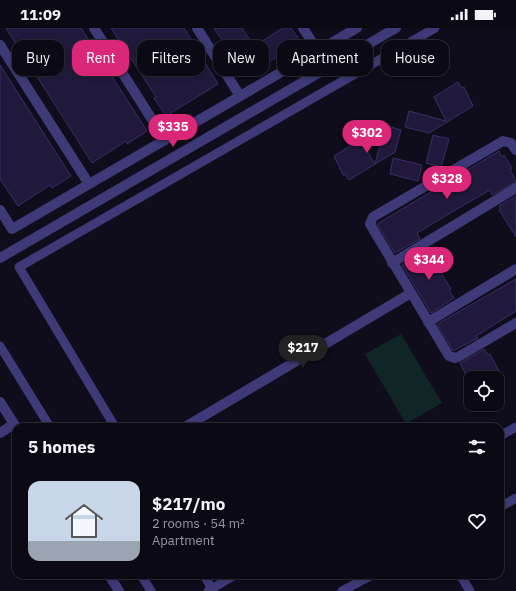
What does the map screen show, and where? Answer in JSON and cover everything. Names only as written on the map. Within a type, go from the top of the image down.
[{"type":"street","points":[[94,28],[165,140]]},
{"type":"street","points":[[197,28],[240,96]]},
{"type":"street","points":[[303,28],[311,40]]},
{"type":"street","points":[[337,40],[357,28]]},
{"type":"street","points":[[0,258],[396,28]]},
{"type":"street","points":[[0,45],[89,184]]},
{"type":"street","points":[[0,210],[12,229],[277,75]]},
{"type":"street","points":[[516,150],[511,143],[503,141],[373,217],[371,220],[371,228],[449,356],[455,358],[516,323]]},
{"type":"street","points":[[392,263],[516,188]]},
{"type":"street","points":[[428,322],[516,269]]},
{"type":"street","points":[[192,423],[411,293]]},
{"type":"street","points":[[0,402],[14,423]]},
{"type":"street","points":[[0,433],[12,427]]},
{"type":"street","points":[[112,579],[119,591]]},
{"type":"lane","points":[[113,423],[19,267],[435,28]]},
{"type":"lane","points":[[0,346],[48,423]]},
{"type":"lane","points":[[504,434],[516,427]]},
{"type":"lane","points":[[504,505],[516,498]]},
{"type":"lane","points":[[144,579],[151,591]]},
{"type":"lane","points":[[206,579],[210,590],[228,579]]},
{"type":"lane","points":[[342,591],[364,579]]},
{"type":"lane","points":[[462,579],[470,591]]},
{"type":"green space","points":[[401,334],[442,403],[405,423],[365,354]]},
{"type":"building","points":[[6,28],[81,28],[89,40],[72,40],[72,76],[112,76],[147,131],[127,144],[126,141],[92,163],[37,76],[64,76],[64,40],[14,40]]},
{"type":"building","points":[[111,28],[184,28],[191,40],[137,40],[137,68],[129,56],[129,40],[119,40]]},
{"type":"building","points":[[214,28],[242,28],[250,40],[222,40]]},
{"type":"building","points":[[283,28],[291,28],[300,40],[277,40],[277,57],[269,62],[269,40],[264,40]]},
{"type":"building","points":[[205,63],[218,84],[166,116],[154,98],[156,97],[142,76],[205,76]]},
{"type":"building","points":[[0,65],[71,176],[52,188],[50,185],[18,206],[0,179]]},
{"type":"building","points":[[458,82],[462,88],[464,87],[473,106],[429,133],[405,127],[409,111],[446,121],[434,97]]},
{"type":"building","points":[[385,125],[401,130],[395,152],[349,180],[345,174],[343,175],[334,156],[358,141],[362,147],[364,146],[375,164]]},
{"type":"building","points":[[433,135],[449,139],[441,167],[426,163]]},
{"type":"building","points":[[499,151],[502,157],[504,155],[512,168],[510,169],[516,182],[492,195],[490,190],[457,209],[417,233],[420,239],[395,253],[377,224]]},
{"type":"building","points":[[393,158],[422,165],[418,181],[390,174]]},
{"type":"building","points":[[516,196],[516,237],[499,210],[501,209],[499,206]]},
{"type":"building","points":[[427,250],[451,289],[449,290],[454,298],[431,313],[402,265]]},
{"type":"building","points":[[516,279],[516,311],[476,336],[478,338],[453,351],[437,324]]},
{"type":"building","points":[[484,349],[488,355],[490,354],[499,371],[464,371],[460,363]]}]
